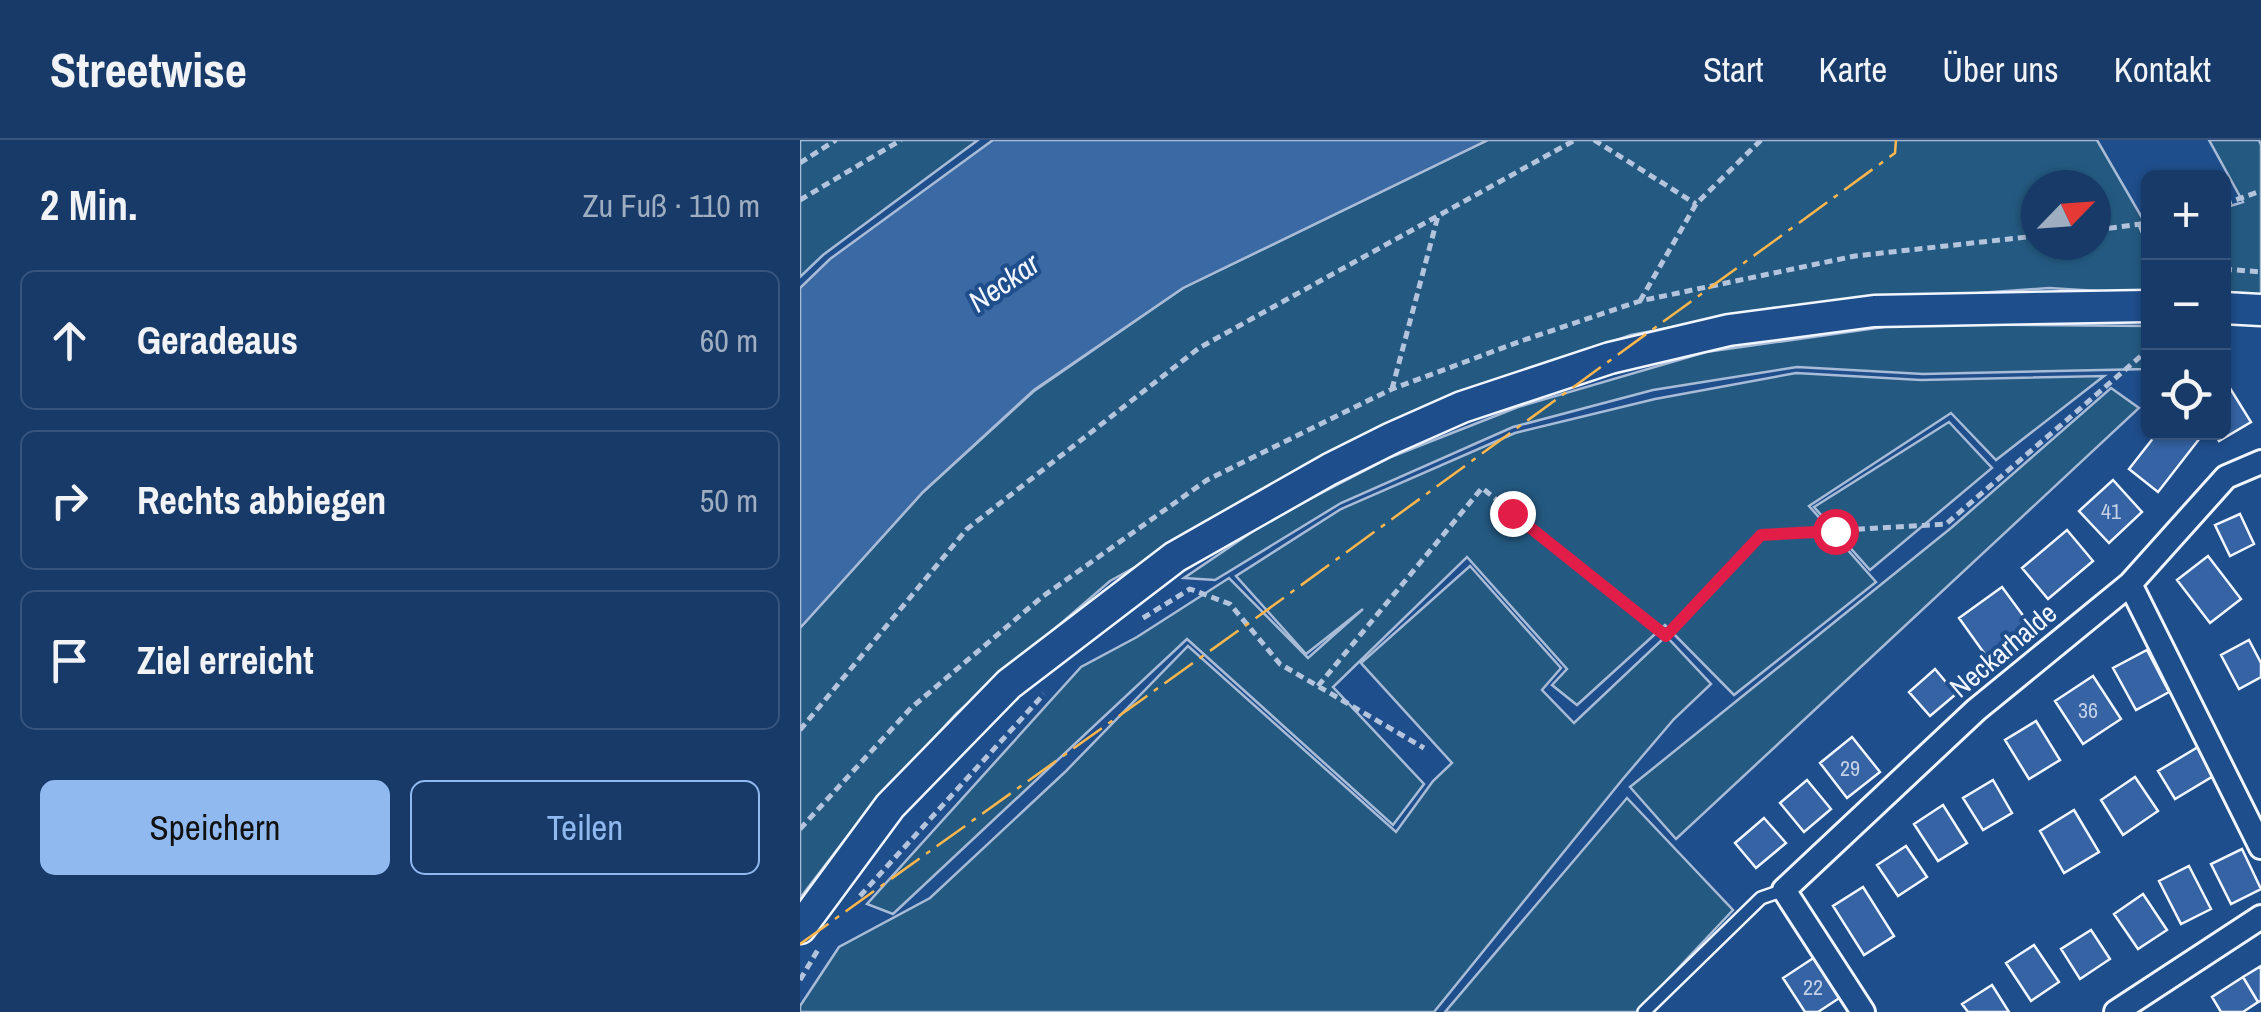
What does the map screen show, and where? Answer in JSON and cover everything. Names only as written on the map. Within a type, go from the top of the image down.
[{"type":"main road","points":[[812,934],[890,806],[1009,684],[1175,558],[1392,438],[1462,408],[1591,364],[1729,330],[1874,311],[2141,306]]},
{"type":"main road","points":[[2231,308],[2261,310]]},
{"type":"street","name":"Neckarhalde","points":[[1784,890],[1976,710],[2130,584],[2226,477],[2261,462]]},
{"type":"street","points":[[2130,584],[2261,848]]},
{"type":"street","points":[[1784,890],[1863,1012]]},
{"type":"street","points":[[2116,1012],[2261,917]]},
{"type":"lane","name":"Neckarhalde","points":[[1644,1012],[1761,898],[1784,890]]},
{"type":"path","points":[[800,163],[836,140]]},
{"type":"path","points":[[800,200],[901,140]]},
{"type":"path","points":[[800,730],[967,530],[1198,348],[1575,140]]},
{"type":"path","points":[[1594,140],[1696,204]]},
{"type":"path","points":[[1640,301],[1696,204],[1760,140]]},
{"type":"path","points":[[2231,201],[2261,190]]},
{"type":"path","points":[[1392,389],[1438,216]]},
{"type":"path","points":[[2111,228],[2140,225]]},
{"type":"path","points":[[2231,270],[2261,272]]},
{"type":"path","points":[[1318,686],[1482,488],[1666,636],[1761,535],[1946,524],[2141,356]]},
{"type":"path","points":[[1140,620],[1190,590],[1230,604],[1280,664],[1424,748]]},
{"type":"path","points":[[860,896],[1047,690]]},
{"type":"path","points":[[800,980],[812,934]]},
{"type":"shaded area","points":[[800,140],[978,140],[823,255],[800,277]]},
{"type":"shaded area","points":[[1488,140],[2097,140],[2141,216],[2141,294],[2049,288],[1772,308],[1631,335],[1428,405],[1110,581],[957,713],[866,812],[800,898],[800,628],[923,492],[1034,391],[1183,288]]},
{"type":"shaded area","points":[[2209,140],[2259,140],[2261,301],[2231,299],[2231,206],[2243,202],[2231,180],[2231,170],[2225,170]]},
{"type":"shaded area","points":[[1905,324],[2141,326],[2141,369],[1923,374],[1797,367],[1653,390],[1513,427],[1341,503],[1215,580],[1184,578],[1271,519],[1391,457],[1518,407],[1706,352]]},
{"type":"shaded area","points":[[1796,373],[1921,380],[2104,376],[1996,460],[1951,413],[1809,506],[1876,582],[1734,695],[1665,625],[1577,705],[1552,685],[1567,669],[1467,557],[1333,687],[1424,784],[1393,825],[1187,639],[893,914],[867,904],[1081,667],[1137,637],[1229,578],[1308,658],[1363,609],[1306,654],[1236,576],[1341,509],[1515,433],[1655,399]]},
{"type":"shaded area","points":[[2111,388],[2139,408],[1676,839],[1630,787],[1951,528]]},
{"type":"shaded area","points":[[1949,422],[1992,468],[1870,570],[1814,507]]},
{"type":"shaded area","points":[[1470,566],[1561,668],[1542,690],[1574,723],[1666,636],[1711,684],[1674,719],[1622,780],[1434,1012],[800,1012],[800,1006],[839,947],[930,898],[1065,772],[1188,646],[1396,832],[1433,781],[1452,763],[1361,663]]},
{"type":"shaded area","points":[[1627,798],[1733,910],[1637,1012],[1445,1012]]},
{"type":"water","name":"Neckar","points":[[993,140],[1488,140],[1183,288],[1034,390],[923,492],[800,628],[800,288],[830,259]]},
{"type":"building","points":[[2231,390],[2251,422],[2231,434]]},
{"type":"building","points":[[2152,440],[2198,440],[2158,492],[2129,469]]},
{"type":"building","points":[[2113,480],[2142,512],[2109,543],[2079,511]]},
{"type":"building","points":[[2240,514],[2254,544],[2230,556],[2215,525]]},
{"type":"building","points":[[2067,530],[2093,561],[2048,599],[2022,568]]},
{"type":"building","points":[[2208,556],[2241,599],[2210,623],[2177,580]]},
{"type":"building","points":[[2002,587],[2033,629],[1989,660],[1959,618]]},
{"type":"building","points":[[2249,640],[2261,663],[2261,677],[2239,689],[2221,655]]},
{"type":"building","points":[[2147,650],[2169,692],[2136,710],[2113,668]]},
{"type":"building","points":[[1935,669],[1956,694],[1930,716],[1909,692]]},
{"type":"building","points":[[2093,676],[2121,719],[2083,744],[2055,701]]},
{"type":"building","points":[[2036,721],[2060,760],[2029,779],[2005,740]]},
{"type":"building","points":[[1852,737],[1880,772],[1847,798],[1820,763]]},
{"type":"building","points":[[2198,747],[2215,775],[2175,799],[2158,771]]},
{"type":"building","points":[[2135,777],[2158,811],[2123,835],[2101,800]]},
{"type":"building","points":[[1807,780],[1831,809],[1804,832],[1780,803]]},
{"type":"building","points":[[1993,780],[2012,813],[1983,830],[1963,798]]},
{"type":"building","points":[[1943,805],[1967,843],[1938,861],[1914,824]]},
{"type":"building","points":[[2074,810],[2099,852],[2064,873],[2040,831]]},
{"type":"building","points":[[1764,818],[1786,843],[1756,868],[1735,843]]},
{"type":"building","points":[[1906,846],[1927,877],[1898,896],[1877,865]]},
{"type":"building","points":[[2242,849],[2261,889],[2231,904],[2211,864]]},
{"type":"building","points":[[2189,866],[2211,909],[2181,924],[2159,881]]},
{"type":"building","points":[[1863,887],[1894,936],[1864,955],[1833,906]]},
{"type":"building","points":[[2143,894],[2167,930],[2138,949],[2114,914]]},
{"type":"building","points":[[2091,930],[2110,959],[2080,979],[2061,949]]},
{"type":"building","points":[[2034,945],[2059,982],[2031,1001],[2006,963]]},
{"type":"building","points":[[1818,955],[1844,995],[1818,1012],[1805,1012],[1783,978]]},
{"type":"building","points":[[2261,966],[2261,1001],[2258,1002],[2243,977]]},
{"type":"building","points":[[2243,977],[2258,1002],[2243,1012],[2221,1012],[2212,997]]},
{"type":"building","points":[[1992,985],[2009,1012],[1968,1012],[1962,1004]]},
{"type":"power","points":[[800,944],[1895,153],[1896,140]]},
{"type":"route","points":[[1512,513],[1666,636],[1761,535],[1835,531]]}]
